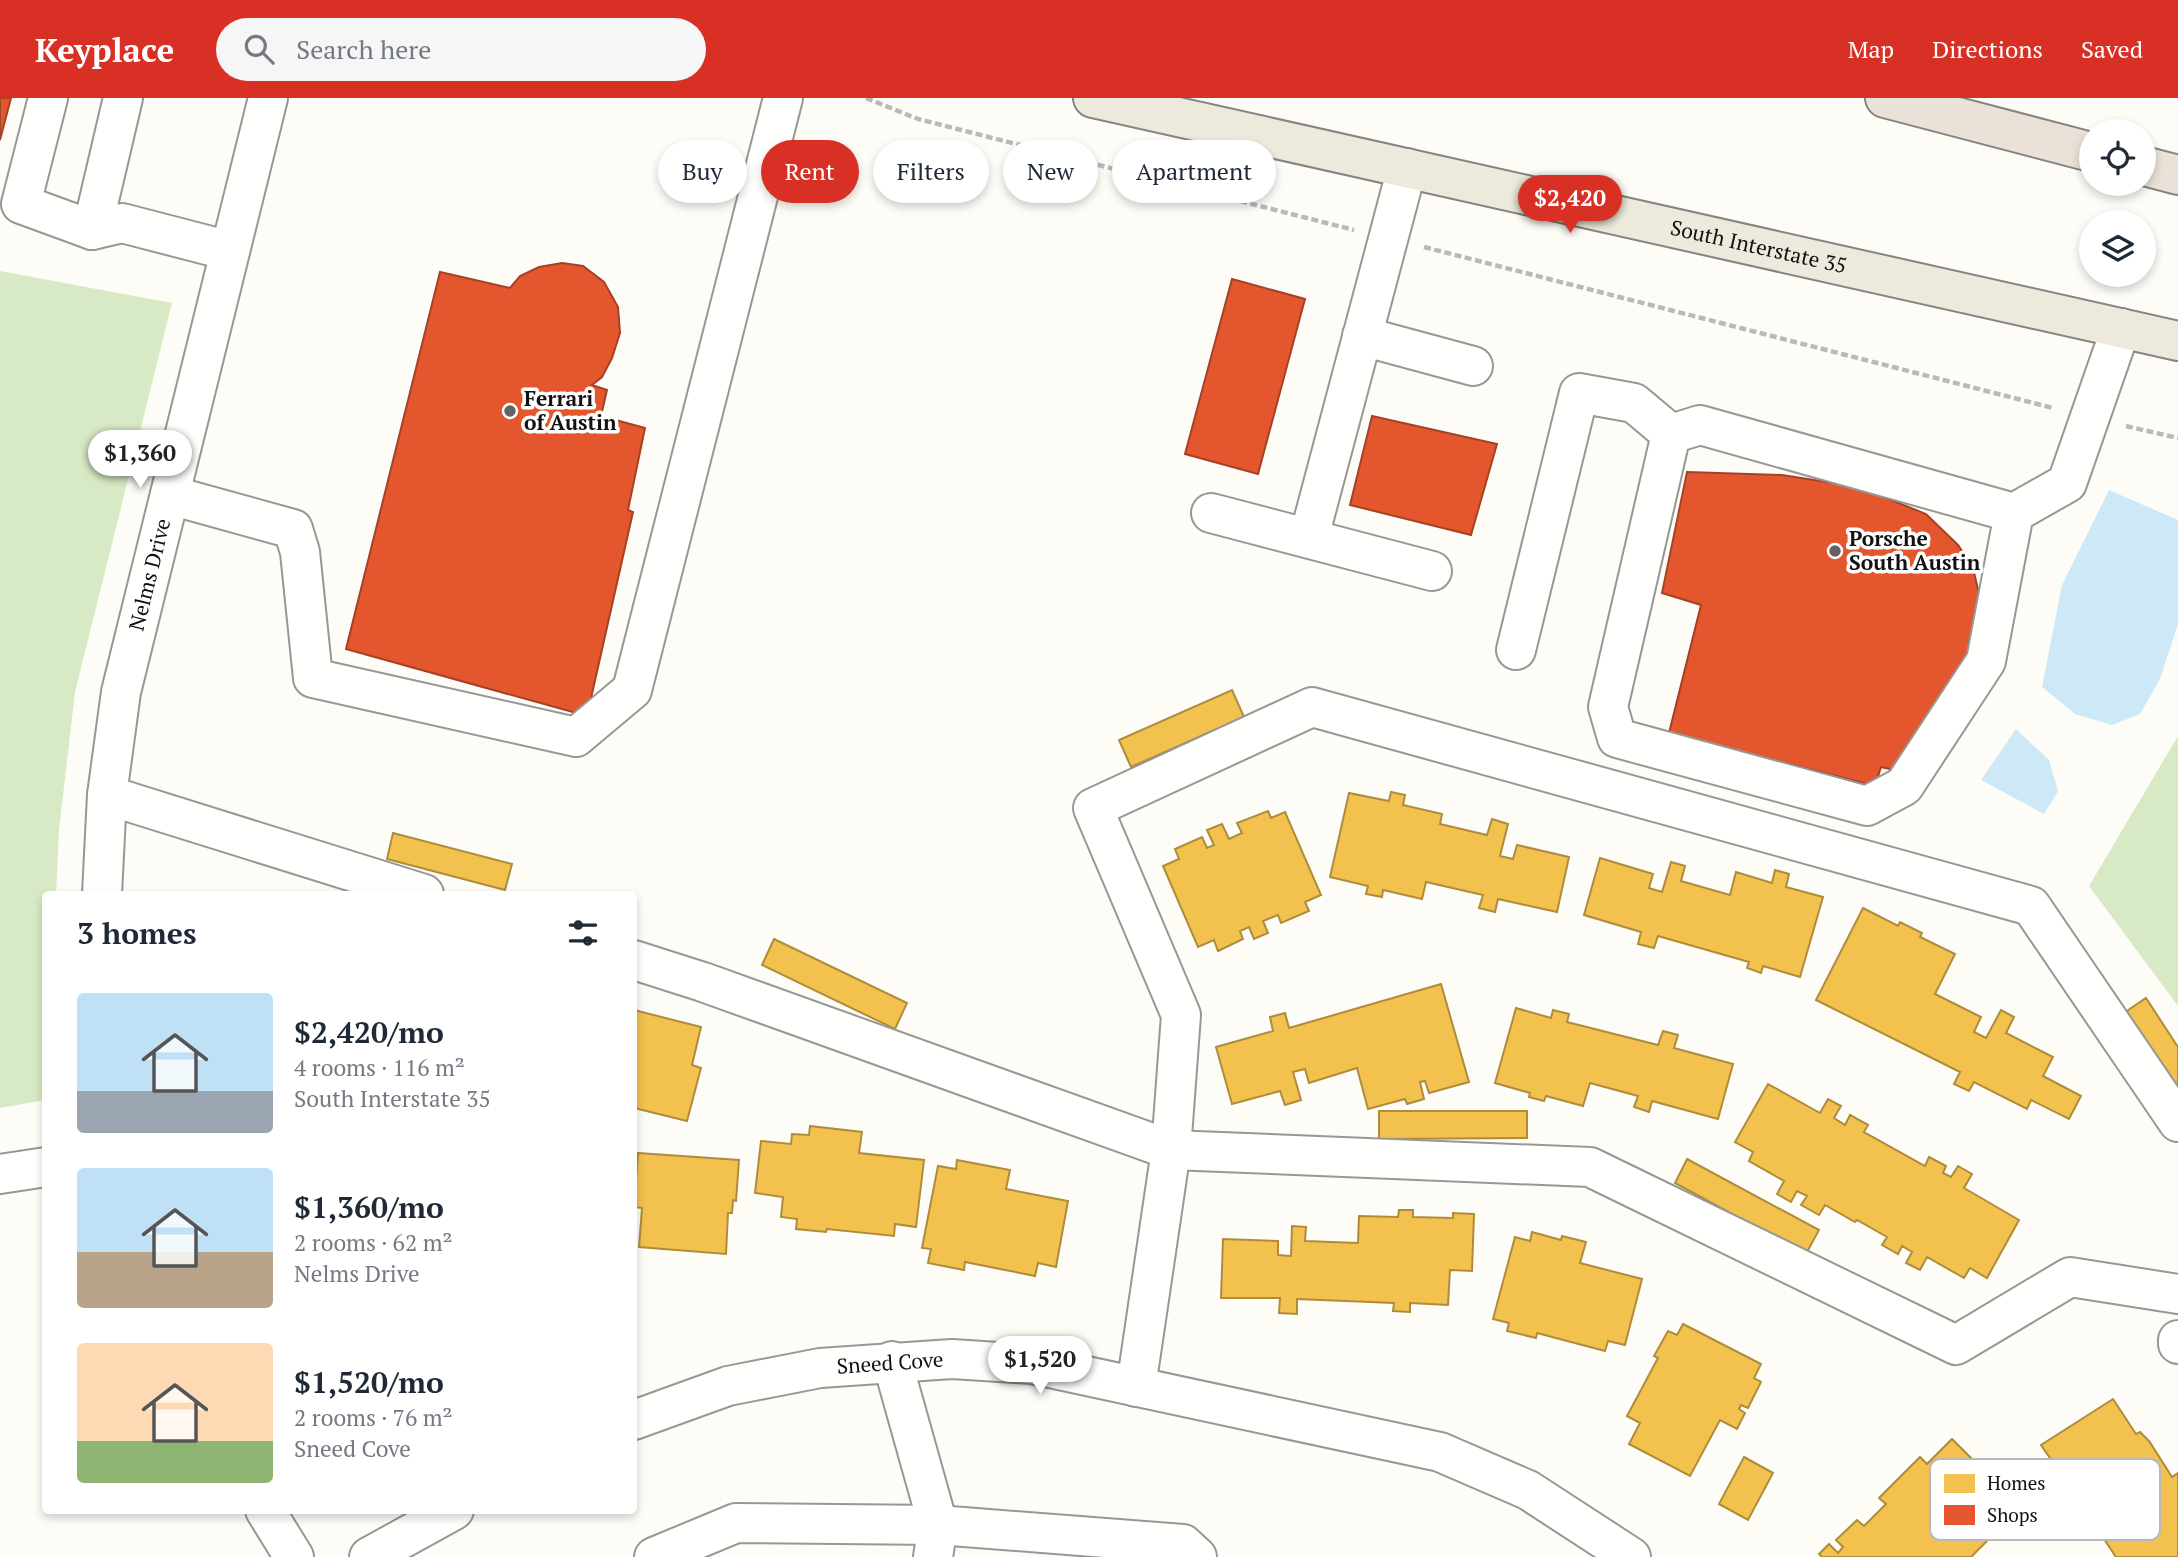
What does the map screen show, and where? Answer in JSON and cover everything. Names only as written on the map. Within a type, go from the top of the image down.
[{"type":"highway","points":[[1885,98],[2079,149]]},
{"type":"highway","points":[[2156,169],[2178,175]]},
{"type":"main road","name":"South Interstate 35","points":[[1093,98],[2178,341]]},
{"type":"street","points":[[48,98],[20,204],[92,230],[122,223],[230,251]]},
{"type":"street","points":[[92,230],[123,98]]},
{"type":"street","name":"Nelms Drive","points":[[102,891],[107,795],[121,692],[268,98]]},
{"type":"street","points":[[170,495],[293,529],[300,552],[313,678],[576,737],[632,690],[783,98]]},
{"type":"street","points":[[1309,537],[1407,168]]},
{"type":"street","points":[[1671,434],[1700,425],[2014,513],[2067,483],[2121,328]]},
{"type":"street","points":[[1363,336],[1472,366]]},
{"type":"street","points":[[1516,650],[1579,393],[1634,403],[1671,434]]},
{"type":"street","points":[[1671,434],[1608,707],[1617,738],[1867,806],[1904,786],[1986,661],[2014,513]]},
{"type":"street","points":[[1211,513],[1432,571]]},
{"type":"street","points":[[1136,1387],[1171,1150],[1181,1015],[1093,808],[1312,707],[2031,906],[2178,1122]]},
{"type":"street","points":[[107,795],[414,891]]},
{"type":"street","points":[[637,961],[716,986],[1171,1150],[1590,1167],[1956,1345],[2070,1277],[2178,1294]]},
{"type":"street","points":[[0,1174],[42,1168]]},
{"type":"street","name":"Sneed Cove","points":[[637,1419],[728,1386],[820,1368],[891,1361],[952,1359],[1031,1364],[1440,1452],[1528,1490],[1632,1557]]},
{"type":"street","points":[[891,1361],[935,1541]]},
{"type":"street","points":[[267,1514],[294,1557]]},
{"type":"street","points":[[369,1557],[447,1514]]},
{"type":"street","points":[[654,1557],[736,1523],[935,1541],[1184,1544],[1198,1557]]},
{"type":"path","points":[[866,98],[918,119],[2090,418],[2178,438]]},
{"type":"green space","points":[[0,271],[172,303],[75,692],[59,830],[56,891],[42,891],[42,1101],[0,1108]]},
{"type":"green space","points":[[2178,736],[2178,1006],[2089,886]]},
{"type":"water","points":[[2109,490],[2178,520],[2178,624],[2160,679],[2140,714],[2112,725],[2075,714],[2042,687],[2062,585]]},
{"type":"water","points":[[2016,729],[2049,760],[2058,791],[2044,814],[1981,780]]},
{"type":"building: Homes","points":[[1232,690],[1244,717],[1131,767],[1119,740]]},
{"type":"building: Homes","points":[[1391,792],[1405,795],[1403,805],[1442,814],[1440,824],[1487,835],[1492,819],[1508,824],[1500,856],[1513,859],[1517,845],[1569,857],[1557,912],[1498,899],[1495,912],[1479,908],[1483,895],[1426,882],[1422,899],[1383,890],[1382,897],[1366,894],[1368,886],[1330,877],[1349,793],[1389,801]]},
{"type":"building: Homes","points":[[1268,811],[1271,818],[1285,812],[1321,895],[1305,902],[1309,911],[1281,923],[1278,915],[1263,921],[1268,933],[1254,939],[1249,927],[1240,931],[1243,939],[1218,951],[1214,940],[1198,947],[1163,866],[1179,859],[1175,849],[1202,837],[1207,848],[1214,845],[1207,830],[1222,824],[1229,839],[1242,833],[1237,823]]},
{"type":"building: Homes","points":[[393,833],[512,864],[505,890],[387,859]]},
{"type":"building: Homes","points":[[1600,858],[1653,874],[1649,888],[1662,892],[1671,862],[1685,866],[1681,881],[1730,895],[1736,872],[1772,883],[1775,870],[1789,874],[1786,887],[1823,897],[1800,977],[1763,966],[1761,973],[1747,968],[1749,962],[1658,936],[1654,948],[1638,944],[1641,932],[1584,915]]},
{"type":"building: Homes","points":[[1863,908],[1898,926],[1900,922],[1922,933],[1920,937],[1955,954],[1935,994],[1981,1017],[1974,1032],[1986,1038],[2001,1010],[2014,1017],[2006,1033],[2053,1057],[2043,1076],[2081,1096],[2069,1119],[2031,1100],[2027,1109],[1974,1082],[1969,1091],[1954,1084],[1960,1072],[1816,1000]]},
{"type":"building: Homes","points":[[774,939],[907,1003],[895,1029],[762,965]]},
{"type":"building: Homes","points":[[1441,984],[1469,1082],[1429,1093],[1425,1081],[1420,1082],[1424,1099],[1407,1104],[1405,1099],[1368,1109],[1357,1068],[1309,1083],[1305,1069],[1293,1072],[1301,1100],[1285,1105],[1280,1091],[1232,1104],[1216,1047],[1273,1031],[1270,1017],[1285,1013],[1289,1028]]},
{"type":"building: Homes","points":[[2146,998],[2178,1047],[2178,1096],[2124,1013]]},
{"type":"building: Homes","points":[[1516,1008],[1551,1018],[1553,1010],[1569,1014],[1567,1022],[1658,1045],[1663,1031],[1678,1035],[1674,1048],[1733,1064],[1718,1119],[1652,1101],[1649,1112],[1634,1107],[1638,1096],[1590,1083],[1583,1106],[1546,1096],[1544,1101],[1529,1097],[1530,1093],[1495,1083]]},
{"type":"building: Homes","points":[[637,1011],[701,1027],[692,1065],[701,1068],[687,1121],[637,1109]]},
{"type":"building: Homes","points":[[1768,1084],[1820,1113],[1828,1099],[1841,1106],[1834,1118],[1845,1125],[1850,1115],[1868,1125],[1864,1132],[1925,1166],[1929,1157],[1946,1166],[1943,1173],[1951,1177],[1958,1166],[1972,1174],[1964,1188],[2019,1220],[1987,1278],[1970,1268],[1964,1278],[1927,1257],[1920,1270],[1906,1263],[1912,1252],[1902,1246],[1898,1254],[1882,1245],[1887,1237],[1857,1220],[1855,1222],[1825,1205],[1819,1215],[1801,1205],[1807,1196],[1797,1191],[1791,1202],[1777,1194],[1784,1181],[1749,1161],[1753,1152],[1735,1142]]},
{"type":"building: Homes","points":[[1379,1111],[1527,1111],[1527,1138],[1379,1139]]},
{"type":"building: Homes","points":[[810,1126],[862,1132],[859,1153],[924,1160],[916,1227],[895,1224],[894,1236],[827,1229],[826,1232],[796,1229],[797,1219],[781,1217],[783,1197],[755,1193],[761,1141],[791,1144],[792,1134],[809,1135]]},
{"type":"building: Homes","points":[[638,1153],[739,1160],[736,1201],[733,1200],[732,1213],[728,1213],[726,1254],[639,1247],[642,1208],[637,1207]]},
{"type":"building: Homes","points":[[1687,1159],[1819,1230],[1806,1254],[1675,1183]]},
{"type":"building: Homes","points":[[957,1160],[1010,1170],[1006,1189],[1068,1201],[1056,1267],[1038,1263],[1035,1276],[965,1262],[964,1270],[928,1263],[931,1249],[922,1248],[938,1166],[956,1169]]},
{"type":"building: Homes","points":[[1399,1210],[1413,1210],[1413,1217],[1453,1218],[1453,1213],[1474,1214],[1472,1271],[1450,1270],[1448,1305],[1410,1303],[1410,1312],[1393,1311],[1394,1303],[1297,1299],[1297,1314],[1279,1313],[1280,1298],[1221,1298],[1223,1239],[1278,1241],[1278,1255],[1291,1256],[1292,1226],[1306,1227],[1305,1241],[1358,1243],[1359,1216],[1398,1217]]},
{"type":"building: Homes","points":[[1532,1232],[1561,1240],[1562,1236],[1586,1242],[1580,1263],[1642,1279],[1625,1345],[1608,1341],[1605,1351],[1537,1333],[1536,1338],[1507,1331],[1509,1323],[1493,1319],[1515,1237],[1530,1241]]},
{"type":"building: Homes","points":[[1683,1324],[1761,1364],[1754,1378],[1761,1382],[1748,1408],[1741,1405],[1739,1409],[1745,1413],[1737,1429],[1720,1420],[1690,1476],[1629,1444],[1640,1423],[1627,1416],[1658,1358],[1654,1356],[1668,1331],[1677,1335]]},
{"type":"building: Homes","points":[[2113,1399],[2136,1434],[2140,1432],[2149,1441],[2172,1477],[2178,1473],[2178,1557],[2116,1557],[2105,1540],[2160,1540],[2160,1459],[2051,1459],[2041,1445]]},
{"type":"building: Homes","points":[[1952,1439],[1972,1459],[1932,1459]]},
{"type":"building: Homes","points":[[1744,1457],[1773,1473],[1748,1520],[1719,1504]]},
{"type":"building: Homes","points":[[1920,1457],[1927,1464],[1930,1461],[1930,1540],[1988,1540],[1971,1557],[1822,1557],[1819,1554],[1829,1544],[1838,1553],[1843,1547],[1836,1540],[1857,1520],[1864,1526],[1886,1504],[1879,1498]]},
{"type":"building: Shops","points":[[0,98],[11,98],[0,140]]},
{"type":"building: Shops","points":[[562,263],[583,266],[604,282],[618,307],[620,333],[612,358],[602,377],[592,385],[607,390],[601,416],[645,428],[628,510],[633,512],[587,716],[346,649],[440,272],[510,288],[520,276],[539,267]]},
{"type":"building: Shops","points":[[1232,279],[1305,299],[1258,474],[1185,454]]},
{"type":"building: Shops","points":[[1372,416],[1497,444],[1471,535],[1350,505]]},
{"type":"building: Shops","points":[[1687,472],[1782,475],[1859,487],[1926,514],[1958,545],[1973,568],[1980,598],[1978,637],[1964,673],[1899,771],[1881,767],[1875,786],[1669,733],[1701,605],[1662,593]]},
{"type":"place","name":"Ferrari of Austin","points":[[510,411]]},
{"type":"place","name":"Porsche South Austin","points":[[1835,551]]}]
